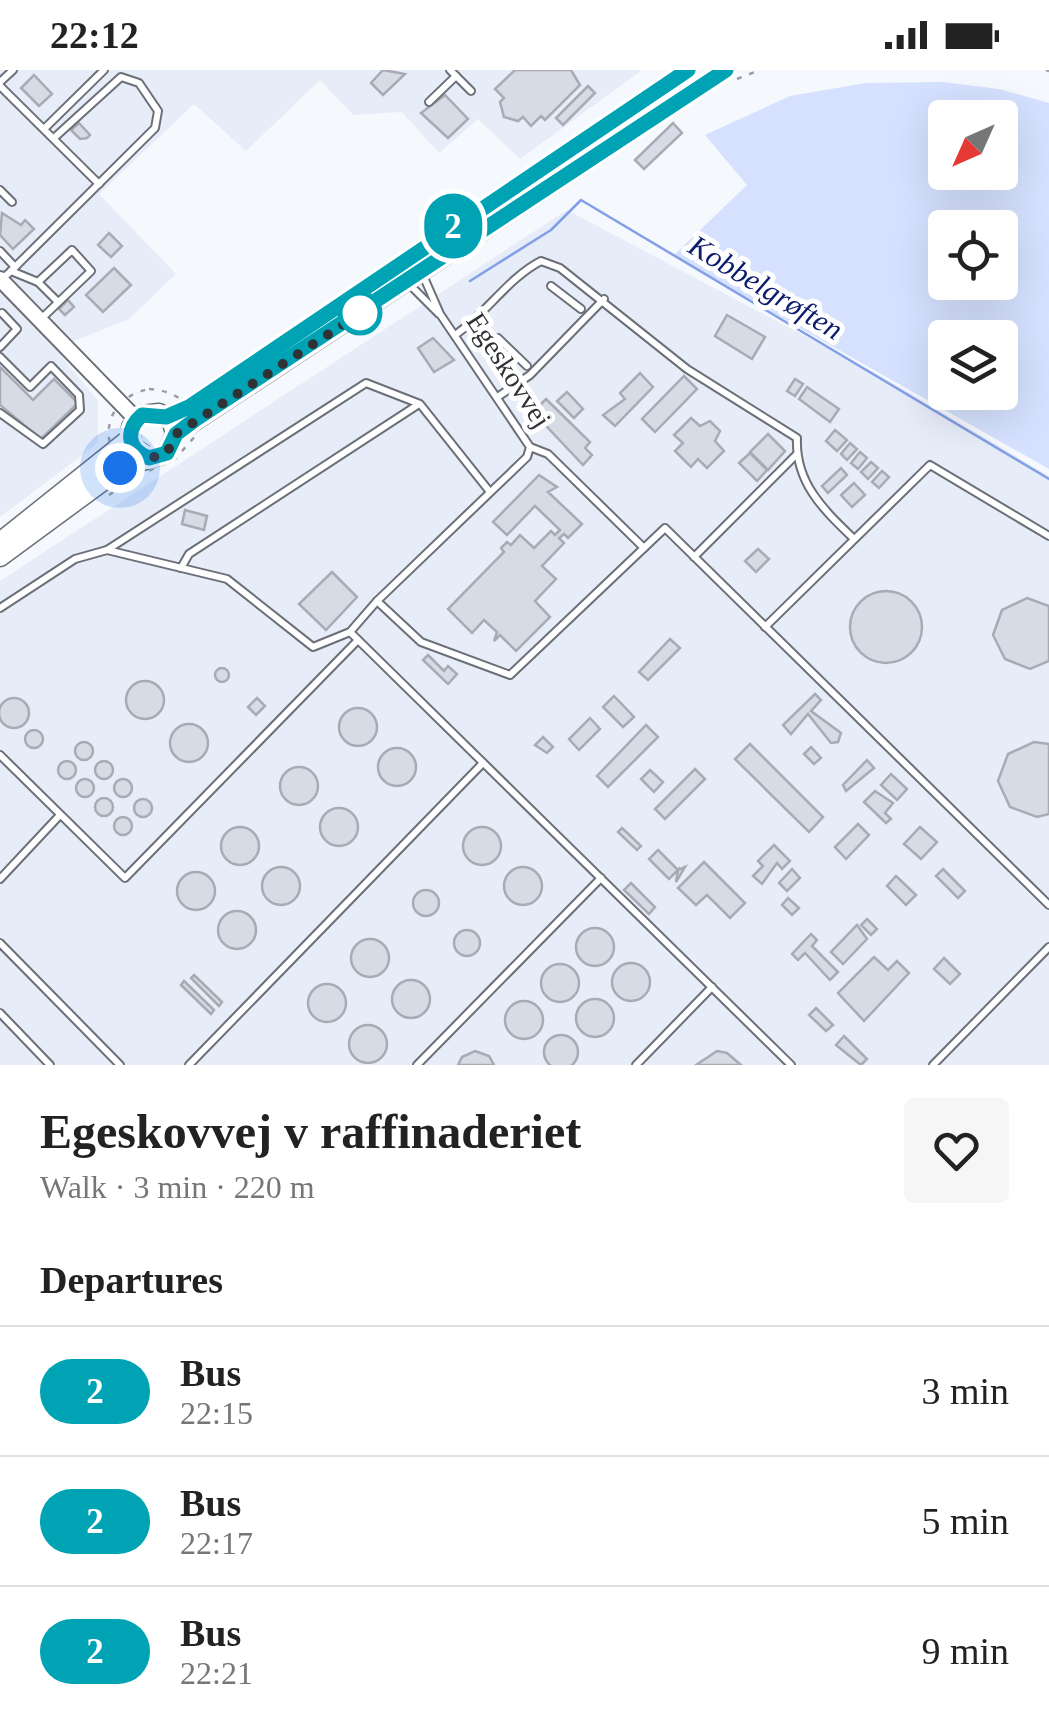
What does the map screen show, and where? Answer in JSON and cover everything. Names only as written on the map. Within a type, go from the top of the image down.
[{"type":"main road","points":[[193,413],[688,70]]},
{"type":"main road","points":[[171,425],[414,277],[726,70]]},
{"type":"main road","points":[[0,557],[116,462],[136,419],[148,413],[171,425]]},
{"type":"main road","points":[[0,542],[116,462],[167,453],[171,425]]},
{"type":"main road","points":[[129,439],[135,450],[149,458]]},
{"type":"street","points":[[7,274],[40,319],[136,419]]},
{"type":"lane","points":[[13,70],[0,84],[99,184]]},
{"type":"lane","points":[[45,128],[104,70]]},
{"type":"lane","points":[[429,102],[453,73],[471,91]]},
{"type":"lane","points":[[7,274],[159,119],[155,103],[139,83],[121,77],[54,138]]},
{"type":"lane","points":[[0,190],[12,202]]},
{"type":"lane","points":[[38,282],[72,250],[91,270],[40,319]]},
{"type":"lane","points":[[0,251],[7,274]]},
{"type":"lane","points":[[455,335],[541,262],[560,268],[604,299],[687,369],[798,438],[796,455],[813,500],[854,540]]},
{"type":"lane","points":[[7,274],[38,282],[58,302]]},
{"type":"lane","name":"Egeskovvej","points":[[414,277],[499,396],[530,447],[527,457],[490,492]]},
{"type":"lane","name":"Egeskovvej","points":[[414,277],[440,314]]},
{"type":"lane","points":[[551,286],[581,309]]},
{"type":"lane","points":[[499,396],[530,375],[604,299]]},
{"type":"lane","points":[[0,347],[17,329],[2,313]]},
{"type":"lane","points":[[498,338],[527,366]]},
{"type":"lane","points":[[0,356],[30,387],[51,366],[80,396],[80,410],[44,444],[0,412]]},
{"type":"lane","points":[[0,608],[74,559],[107,550],[366,383],[420,404],[490,492],[350,632],[312,646],[226,579],[107,550]]},
{"type":"lane","points":[[181,568],[190,554],[420,404]]},
{"type":"lane","points":[[530,447],[548,454],[644,548]]},
{"type":"lane","points":[[694,557],[796,455]]},
{"type":"lane","points":[[765,627],[930,466],[1049,536]]},
{"type":"lane","points":[[377,601],[421,642],[510,675],[664,528],[1049,905]]},
{"type":"lane","points":[[350,632],[790,1065]]},
{"type":"lane","points":[[0,756],[124,878],[358,640]]},
{"type":"lane","points":[[189,1065],[483,763]]},
{"type":"lane","points":[[0,879],[60,815]]},
{"type":"lane","points":[[417,1065],[600,878]]},
{"type":"lane","points":[[0,943],[120,1065]]},
{"type":"lane","points":[[933,1065],[1049,947]]},
{"type":"lane","points":[[636,1065],[712,988]]},
{"type":"lane","points":[[0,1013],[50,1065]]},
{"type":"path","points":[[164,390],[193,413],[198,434],[175,459],[135,477],[116,462],[107,431],[121,402],[136,392],[164,390]]},
{"type":"shaded area","points":[[0,70],[642,70],[520,159],[478,119],[439,153],[402,112],[353,115],[320,80],[246,151],[194,104],[99,194],[176,274],[129,319],[74,341],[61,356],[98,401],[98,443],[0,517]]},
{"type":"shaded area","points":[[943,82],[999,89],[1049,103],[1049,469],[945,410],[1018,410],[1018,320],[928,320],[928,400],[673,256],[747,185],[705,135],[790,96],[866,83]]},
{"type":"shaded area","points":[[567,210],[884,378],[928,404],[928,410],[938,410],[1049,476],[1049,1065],[0,1065],[0,581]]},
{"type":"building","points":[[383,70],[405,74],[383,95],[371,83]]},
{"type":"building","points":[[515,70],[571,70],[580,85],[545,120],[541,116],[531,126],[523,117],[518,121],[504,117],[500,102],[504,98],[495,89]]},
{"type":"building","points":[[34,75],[52,94],[39,106],[21,88]]},
{"type":"building","points":[[588,86],[595,93],[563,125],[556,118]]},
{"type":"building","points":[[445,95],[468,119],[448,138],[421,113]]},
{"type":"building","points":[[79,123],[90,135],[87,138],[80,139],[71,130]]},
{"type":"building","points":[[673,123],[682,133],[644,169],[635,160]]},
{"type":"building","points":[[2,213],[21,225],[25,220],[34,229],[13,249],[0,235]]},
{"type":"building","points":[[109,233],[122,246],[111,257],[98,245]]},
{"type":"building","points":[[114,268],[131,285],[103,312],[86,295]]},
{"type":"building","points":[[68,300],[74,307],[65,315],[59,309]]},
{"type":"building","points":[[727,315],[765,337],[752,359],[715,336]]},
{"type":"building","points":[[433,338],[454,360],[434,372],[418,348]]},
{"type":"building","points":[[0,367],[33,400],[54,379],[78,403],[41,439],[0,405]]},
{"type":"building","points":[[640,373],[653,387],[615,426],[603,415],[625,399],[620,393]]},
{"type":"building","points":[[684,376],[697,389],[655,432],[642,419]]},
{"type":"building","points":[[795,379],[803,384],[795,396],[787,391]]},
{"type":"building","points":[[807,387],[839,409],[830,422],[799,399]]},
{"type":"building","points":[[567,392],[583,409],[574,418],[557,401]]},
{"type":"building","points":[[546,399],[590,442],[585,448],[592,455],[583,465],[533,412]]},
{"type":"building","points":[[691,418],[700,426],[710,421],[720,431],[715,441],[724,451],[707,468],[698,459],[691,467],[675,451],[683,443],[674,435]]},
{"type":"building","points":[[835,430],[847,440],[837,451],[826,441]]},
{"type":"building","points":[[768,434],[785,451],[768,470],[750,452]]},
{"type":"building","points":[[850,443],[857,449],[847,460],[841,454]]},
{"type":"building","points":[[860,452],[867,458],[858,469],[851,463]]},
{"type":"building","points":[[750,453],[767,470],[757,481],[739,463]]},
{"type":"building","points":[[871,462],[878,468],[868,479],[861,472]]},
{"type":"building","points":[[841,468],[847,475],[828,493],[822,486]]},
{"type":"building","points":[[882,471],[889,477],[879,488],[872,482]]},
{"type":"building","points":[[539,475],[557,487],[548,492],[582,524],[568,538],[564,534],[559,538],[564,543],[542,566],[556,579],[535,601],[550,617],[516,651],[500,635],[494,641],[497,632],[484,620],[472,633],[448,609],[504,552],[501,548],[507,542],[511,545],[520,535],[534,548],[551,531],[555,535],[560,530],[535,506],[507,535],[493,522]]},
{"type":"building","points":[[854,483],[865,495],[852,507],[841,495]]},
{"type":"building","points":[[185,510],[207,516],[204,530],[182,524]]},
{"type":"building","points":[[758,549],[769,559],[756,572],[745,561]]},
{"type":"building","points":[[332,572],[357,597],[326,630],[299,604]]},
{"type":"building","points":[[886,591],[912,601],[922,627],[912,653],[886,663],[860,653],[850,627],[860,601]]},
{"type":"building","points":[[1027,598],[1049,606],[1049,661],[1030,669],[1005,659],[993,635],[1002,610]]},
{"type":"building","points":[[670,639],[680,648],[648,680],[639,672]]},
{"type":"building","points":[[428,655],[444,671],[448,666],[457,674],[448,684],[423,660]]},
{"type":"building","points":[[222,668],[229,675],[222,682],[215,675]]},
{"type":"building","points":[[145,681],[158,687],[164,700],[158,713],[145,719],[132,713],[126,700],[132,687]]},
{"type":"building","points":[[815,694],[821,700],[811,711],[841,733],[838,742],[831,743],[808,714],[791,734],[783,725]]},
{"type":"building","points":[[614,696],[634,717],[623,727],[603,707]]},
{"type":"building","points":[[14,698],[25,702],[29,713],[25,724],[14,728],[3,724],[-1,713],[3,702]]},
{"type":"building","points":[[257,698],[265,706],[256,715],[248,707]]},
{"type":"building","points":[[358,708],[371,714],[377,727],[371,740],[358,746],[345,740],[339,727],[345,714]]},
{"type":"building","points":[[590,718],[600,729],[579,750],[569,739]]},
{"type":"building","points":[[189,724],[202,730],[208,743],[202,756],[189,762],[176,756],[170,743],[176,730]]},
{"type":"building","points":[[646,725],[658,737],[608,787],[597,776]]},
{"type":"building","points":[[34,730],[43,739],[34,748],[25,739]]},
{"type":"building","points":[[543,737],[553,747],[547,753],[535,745]]},
{"type":"building","points":[[84,742],[93,751],[84,760],[75,751]]},
{"type":"building","points":[[1034,742],[1049,744],[1049,814],[1037,817],[1010,807],[998,781],[1008,754]]},
{"type":"building","points":[[750,744],[823,817],[809,832],[735,759]]},
{"type":"building","points":[[811,747],[821,758],[814,764],[804,754]]},
{"type":"building","points":[[397,748],[410,754],[416,767],[410,780],[397,786],[384,780],[378,767],[384,754]]},
{"type":"building","points":[[867,760],[874,768],[846,791],[843,785]]},
{"type":"building","points":[[67,761],[76,770],[67,779],[58,770]]},
{"type":"building","points":[[104,761],[113,770],[104,779],[95,770]]},
{"type":"building","points":[[299,767],[312,773],[318,786],[312,799],[299,805],[286,799],[280,786],[286,773]]},
{"type":"building","points":[[695,769],[705,779],[665,819],[655,809]]},
{"type":"building","points":[[650,770],[663,782],[654,792],[641,779]]},
{"type":"building","points":[[891,774],[907,789],[897,800],[881,785]]},
{"type":"building","points":[[85,779],[94,788],[85,797],[76,788]]},
{"type":"building","points":[[123,779],[132,788],[123,797],[114,788]]},
{"type":"building","points":[[875,791],[893,803],[885,813],[891,819],[886,823],[864,802]]},
{"type":"building","points":[[104,798],[113,807],[104,816],[95,807]]},
{"type":"building","points":[[143,799],[152,808],[143,817],[134,808]]},
{"type":"building","points":[[339,808],[352,814],[358,827],[352,840],[339,846],[326,840],[320,827],[326,814]]},
{"type":"building","points":[[123,817],[132,826],[123,835],[114,826]]},
{"type":"building","points":[[858,824],[869,835],[846,859],[835,847]]},
{"type":"building","points":[[240,827],[253,833],[259,846],[253,859],[240,865],[227,859],[221,846],[227,833]]},
{"type":"building","points":[[482,827],[495,833],[501,846],[495,859],[482,865],[469,859],[463,846],[469,833]]},
{"type":"building","points":[[920,827],[937,842],[921,859],[904,844]]},
{"type":"building","points":[[622,828],[641,846],[637,850],[618,832]]},
{"type":"building","points":[[774,845],[790,861],[782,869],[777,863],[762,884],[753,876],[763,866],[758,861]]},
{"type":"building","points":[[658,850],[678,870],[669,879],[649,859]]},
{"type":"building","points":[[704,862],[745,903],[730,918],[707,895],[696,905],[678,888]]},
{"type":"building","points":[[281,867],[294,873],[300,886],[294,899],[281,905],[268,899],[262,886],[268,873]]},
{"type":"building","points":[[523,867],[536,873],[542,886],[536,899],[523,905],[510,899],[504,886],[510,873]]},
{"type":"building","points":[[792,869],[800,878],[787,891],[779,883]]},
{"type":"building","points":[[943,869],[965,891],[958,898],[936,876]]},
{"type":"building","points":[[196,872],[209,878],[215,891],[209,904],[196,910],[183,904],[177,891],[183,878]]},
{"type":"building","points":[[896,876],[916,895],[906,905],[887,886]]},
{"type":"building","points":[[631,883],[655,907],[649,914],[624,890]]},
{"type":"building","points":[[426,890],[435,894],[439,903],[435,912],[426,916],[417,912],[413,903],[417,894]]},
{"type":"building","points":[[788,898],[799,908],[792,915],[782,905]]},
{"type":"building","points":[[237,911],[250,917],[256,930],[250,943],[237,949],[224,943],[218,930],[224,917]]},
{"type":"building","points":[[867,919],[877,929],[871,935],[861,925]]},
{"type":"building","points":[[857,925],[867,939],[843,964],[831,952]]},
{"type":"building","points":[[595,928],[608,934],[614,947],[608,960],[595,966],[582,960],[576,947],[582,934]]},
{"type":"building","points":[[467,930],[476,934],[480,943],[476,952],[467,956],[458,952],[454,943],[458,934]]},
{"type":"building","points":[[811,934],[817,940],[812,946],[838,972],[830,980],[805,953],[798,960],[792,954]]},
{"type":"building","points":[[370,939],[383,945],[389,958],[383,971],[370,977],[357,971],[351,958],[357,945]]},
{"type":"building","points":[[874,957],[888,970],[897,961],[909,973],[864,1021],[838,993]]},
{"type":"building","points":[[944,958],[960,974],[950,984],[934,969]]},
{"type":"building","points":[[631,963],[644,969],[650,982],[644,995],[631,1001],[618,995],[612,982],[618,969]]},
{"type":"building","points":[[560,964],[573,970],[579,983],[573,996],[560,1002],[547,996],[541,983],[547,970]]},
{"type":"building","points":[[194,975],[222,1002],[219,1006],[191,978]]},
{"type":"building","points":[[411,980],[424,986],[430,999],[424,1012],[411,1018],[398,1012],[392,999],[398,986]]},
{"type":"building","points":[[184,981],[214,1010],[211,1014],[181,985]]},
{"type":"building","points":[[327,984],[340,990],[346,1003],[340,1016],[327,1022],[314,1016],[308,1003],[314,990]]},
{"type":"building","points":[[595,999],[608,1005],[614,1018],[608,1031],[595,1037],[582,1031],[576,1018],[582,1005]]},
{"type":"building","points":[[524,1001],[537,1007],[543,1020],[537,1033],[524,1039],[511,1033],[505,1020],[511,1007]]},
{"type":"building","points":[[816,1008],[833,1025],[826,1031],[809,1015]]},
{"type":"building","points":[[368,1025],[381,1031],[387,1044],[381,1057],[368,1063],[355,1057],[349,1044],[355,1031]]},
{"type":"building","points":[[554,1036],[568,1036],[577,1045],[577,1059],[572,1065],[550,1065],[545,1059],[545,1045]]},
{"type":"building","points":[[844,1036],[867,1059],[861,1065],[836,1045]]},
{"type":"building","points":[[475,1051],[489,1056],[494,1065],[458,1065],[462,1057]]},
{"type":"building","points":[[717,1051],[727,1053],[741,1065],[696,1065]]},
{"type":"waterway","name":"Kobbelgrøften","points":[[470,281],[551,230],[581,200],[1049,479]]},
{"type":"bus line","name":"2","points":[[688,70],[189,407],[166,417],[148,413],[136,419],[129,439],[135,450],[149,458],[167,453],[176,434],[196,419],[726,70]]},
{"type":"route","points":[[120,468],[132,461],[167,453],[176,434],[196,419],[376,303],[360,313]]}]
